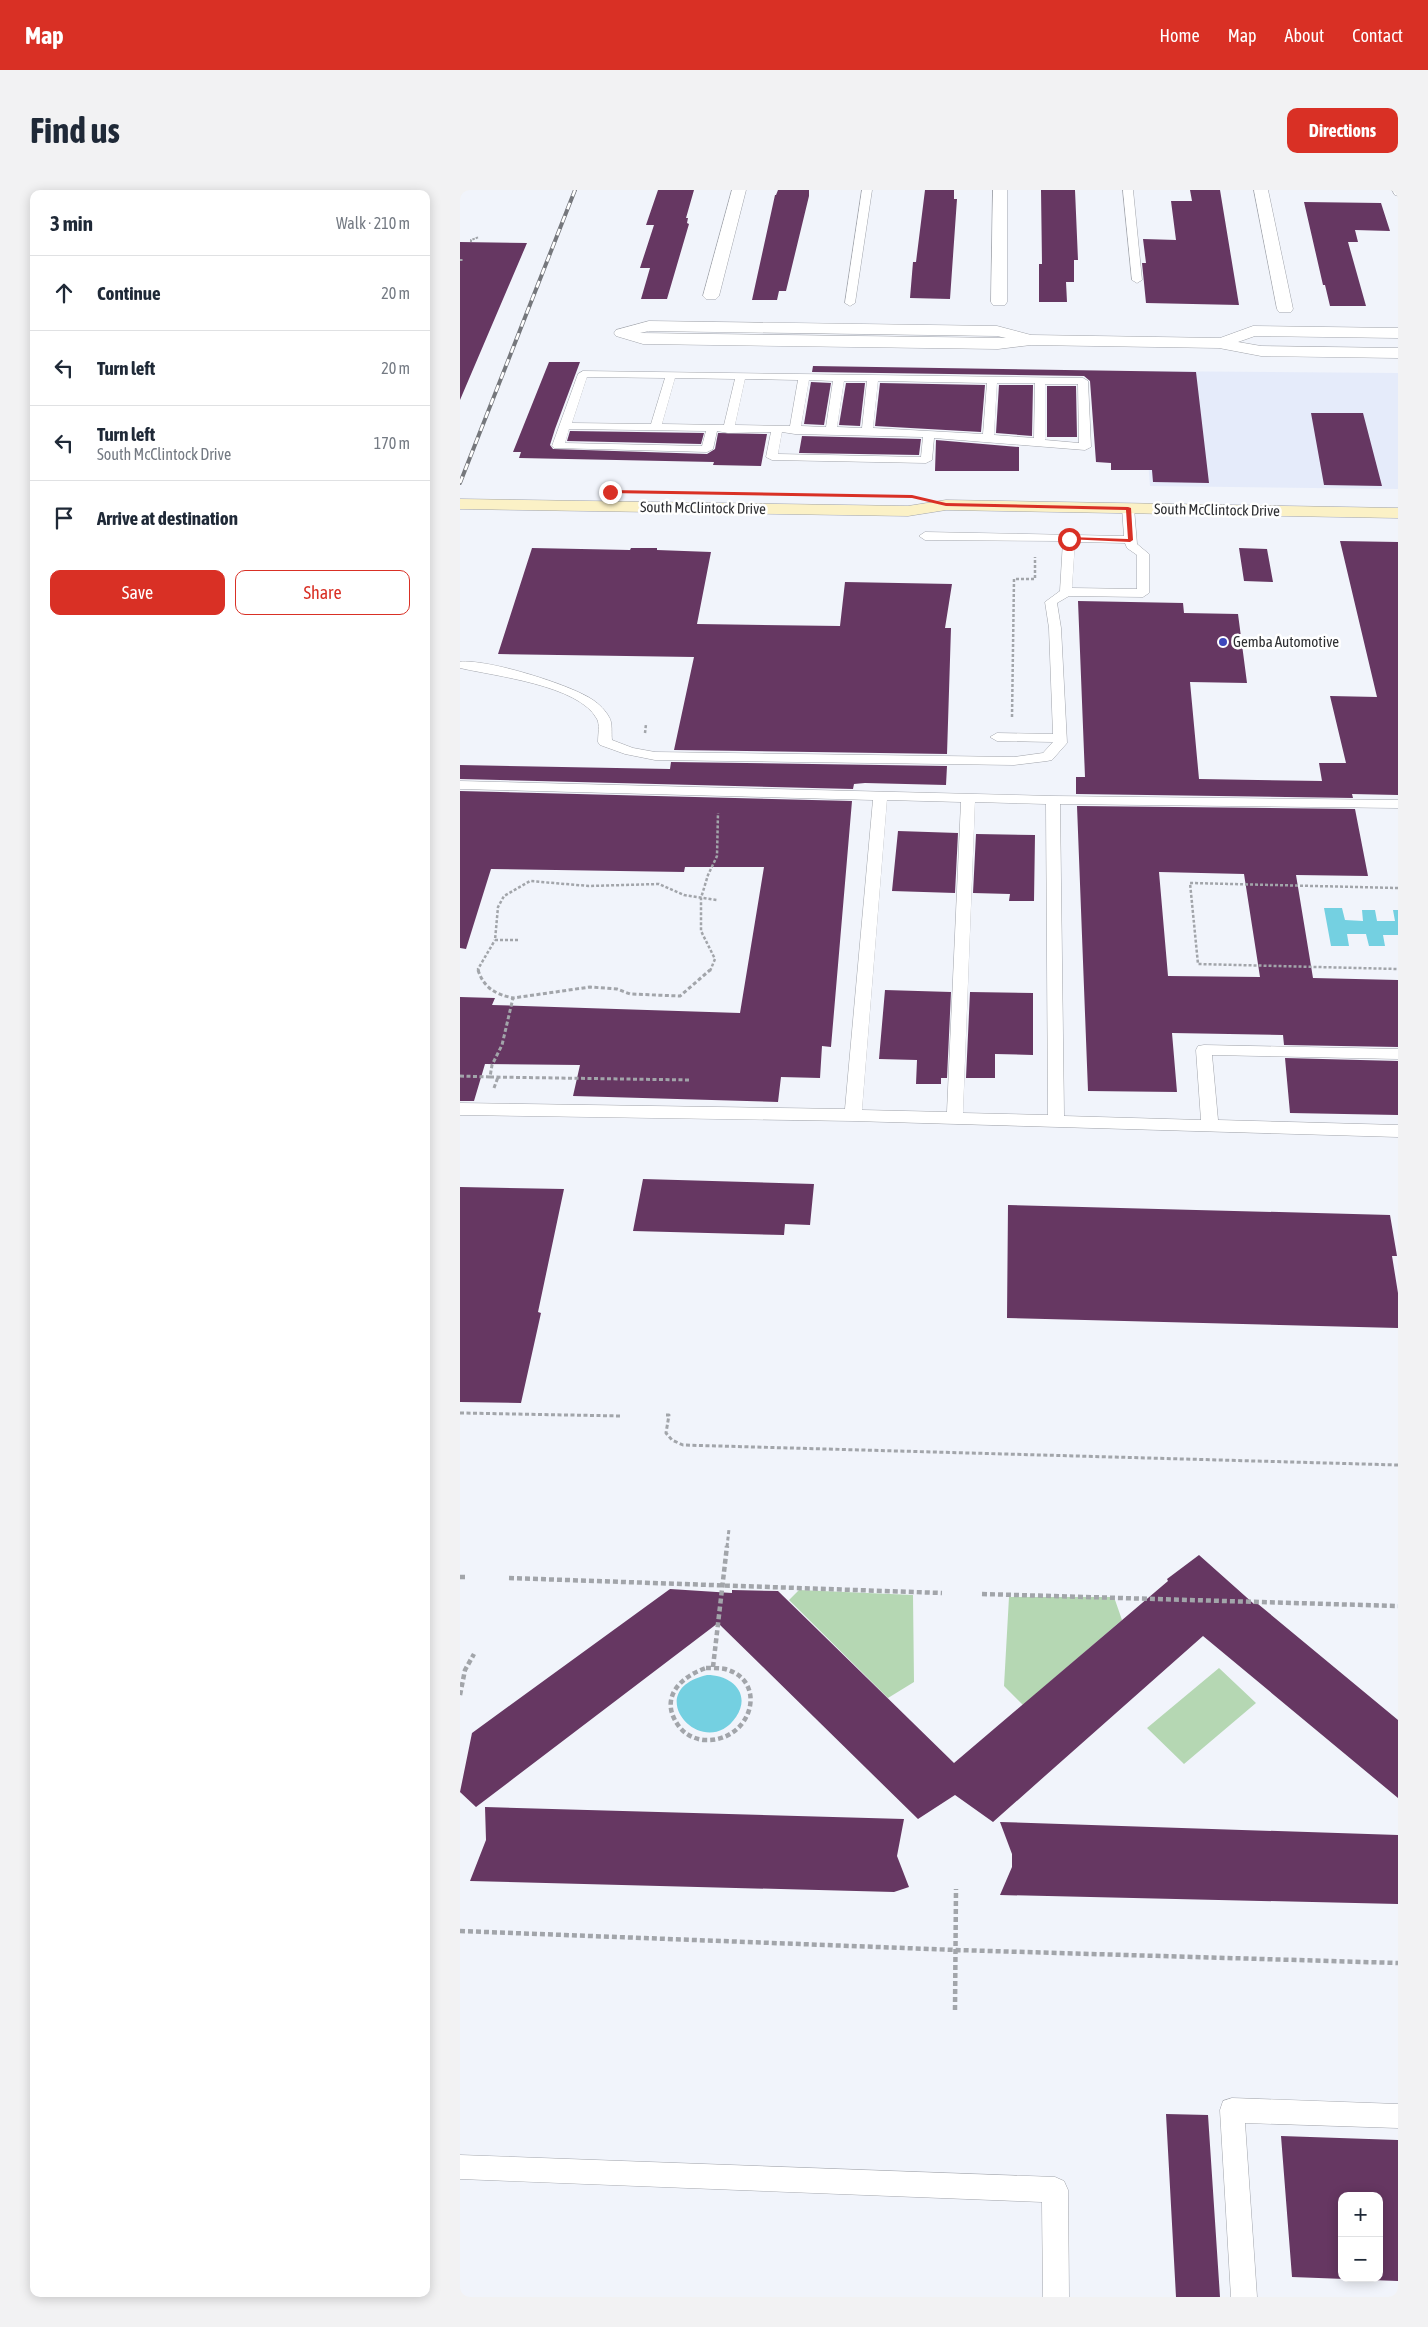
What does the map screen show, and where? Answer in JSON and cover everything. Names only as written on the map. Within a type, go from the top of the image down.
[{"type":"main road","name":"South McClintock Drive","points":[[460,489],[912,496],[946,505]]},
{"type":"main road","name":"South McClintock Drive","points":[[460,504],[908,511],[946,505],[1398,513]]},
{"type":"street","points":[[712,296],[739,190]]},
{"type":"street","points":[[999,302],[1000,190]]},
{"type":"street","points":[[1261,190],[1285,309]]},
{"type":"street","points":[[1031,340],[996,331],[649,326],[622,333],[644,339],[998,344],[1031,340],[1219,343],[1261,351],[1398,353]]},
{"type":"street","points":[[1219,343],[1253,332],[1398,333]]},
{"type":"lane","points":[[850,303],[867,190]]},
{"type":"lane","points":[[1128,190],[1137,280]]},
{"type":"lane","points":[[565,426],[712,429],[867,433],[988,439],[1085,447],[1083,382],[583,374],[558,446],[707,449],[712,429]]},
{"type":"lane","points":[[655,428],[671,375]]},
{"type":"lane","points":[[728,430],[741,376]]},
{"type":"lane","points":[[794,431],[804,377]]},
{"type":"lane","points":[[831,432],[839,378]]},
{"type":"lane","points":[[867,433],[873,378]]},
{"type":"lane","points":[[988,439],[992,380]]},
{"type":"lane","points":[[1039,443],[1040,381]]},
{"type":"lane","points":[[777,431],[772,458],[926,460],[928,436]]},
{"type":"lane","points":[[463,665],[508,671],[550,685],[589,703],[604,719],[605,742],[630,751],[655,756],[1014,761],[1047,757],[1060,743],[1051,602],[1066,592],[1143,592],[1143,554],[1131,545],[1128,508]]},
{"type":"lane","points":[[925,536],[1130,540]]},
{"type":"lane","points":[[1066,592],[1069,539]]},
{"type":"lane","points":[[997,737],[1060,738]]},
{"type":"lane","points":[[460,785],[1053,800],[1398,804]]},
{"type":"lane","points":[[853,1115],[880,795]]},
{"type":"lane","points":[[955,1119],[968,798]]},
{"type":"lane","points":[[1053,800],[1056,1122]]},
{"type":"lane","points":[[1210,1124],[1204,1050],[1398,1054]]},
{"type":"lane","points":[[460,1109],[853,1115],[1398,1131]]},
{"type":"lane","points":[[1244,2297],[1232,2110],[1398,2116]]},
{"type":"lane","points":[[460,2167],[1055,2190],[1056,2297]]},
{"type":"path","points":[[471,242],[471,240],[479,237]]},
{"type":"path","points":[[1012,737],[1014,579],[1035,579],[1034,537]]},
{"type":"path","points":[[644,738],[646,724]]},
{"type":"path","points":[[717,900],[701,898],[684,895],[659,884],[589,886],[547,881],[530,882],[504,896],[498,907],[494,947],[484,956],[478,969],[482,984],[497,994],[513,998],[590,987],[617,989],[630,994],[680,996],[710,971],[715,959],[700,931],[701,898],[708,875],[717,856],[718,813]]},
{"type":"path","points":[[1398,888],[1190,883],[1198,964],[1398,969]]},
{"type":"path","points":[[495,940],[518,940]]},
{"type":"path","points":[[490,1077],[492,1065],[502,1045],[513,998]]},
{"type":"path","points":[[460,1076],[691,1080]]},
{"type":"path","points":[[460,1413],[622,1416]]},
{"type":"path","points":[[666,1416],[669,1415],[666,1433],[672,1440],[683,1446],[1398,1466]]},
{"type":"path","points":[[713,1667],[729,1529]]},
{"type":"path","points":[[460,1577],[466,1577]]},
{"type":"path","points":[[509,1578],[942,1593]]},
{"type":"path","points":[[982,1594],[1398,1606]]},
{"type":"path","points":[[460,1695],[466,1670],[474,1654]]},
{"type":"path","points":[[713,1667],[732,1671],[742,1678],[749,1688],[752,1700],[750,1711],[744,1723],[735,1732],[723,1738],[710,1741],[695,1739],[675,1725],[670,1714],[670,1702],[674,1690],[682,1680],[693,1672],[713,1667]]},
{"type":"path","points":[[956,1889],[956,2010]]},
{"type":"path","points":[[460,1932],[956,1950],[1398,1963]]},
{"type":"shaded area","points":[[1141,371],[1398,373],[1398,489],[1150,486]]},
{"type":"green space","points":[[799,1590],[913,1595],[914,1682],[888,1698],[789,1600]]},
{"type":"green space","points":[[1009,1597],[1114,1597],[1122,1620],[1023,1705],[1004,1686]]},
{"type":"green space","points":[[1219,1668],[1256,1703],[1184,1764],[1147,1728]]},
{"type":"water","points":[[1324,908],[1342,908],[1345,920],[1363,921],[1362,910],[1375,910],[1377,921],[1395,921],[1393,910],[1398,910],[1398,935],[1383,935],[1385,946],[1369,946],[1366,934],[1347,934],[1349,946],[1331,946]]},
{"type":"water","points":[[707,1675],[724,1678],[731,1682],[740,1693],[742,1700],[736,1717],[723,1729],[708,1733],[695,1729],[684,1720],[677,1708],[678,1695],[687,1683]]},
{"type":"building","points":[[658,190],[694,190],[686,218],[688,218],[687,223],[689,224],[667,299],[641,299],[650,268],[640,268],[654,225],[646,225]]},
{"type":"building","points":[[778,190],[809,190],[809,196],[786,291],[779,291],[777,300],[752,300],[775,195]]},
{"type":"building","points":[[925,190],[954,190],[954,199],[957,199],[950,299],[910,298],[913,262],[916,262]]},
{"type":"building","points":[[1041,190],[1075,190],[1078,260],[1074,260],[1074,282],[1066,282],[1067,302],[1039,302],[1039,264],[1042,264]]},
{"type":"building","points":[[1190,190],[1220,190],[1239,305],[1146,303],[1142,263],[1146,263],[1143,239],[1176,240],[1171,201],[1192,201]]},
{"type":"building","points":[[1304,202],[1381,203],[1390,231],[1355,230],[1358,242],[1348,242],[1366,306],[1330,306],[1325,285],[1323,285]]},
{"type":"building","points":[[460,242],[527,243],[460,400]]},
{"type":"building","points":[[549,362],[580,362],[550,445],[553,449],[707,454],[715,449],[718,433],[767,434],[761,466],[713,465],[714,462],[519,458],[521,452],[513,452]]},
{"type":"building","points":[[813,366],[1196,372],[1209,483],[1153,482],[1152,470],[1111,470],[1111,463],[1096,462],[1090,381],[1084,376],[812,372]]},
{"type":"building","points":[[811,382],[831,383],[824,425],[804,424]]},
{"type":"building","points":[[846,383],[865,383],[860,426],[839,425]]},
{"type":"building","points":[[880,383],[985,385],[981,432],[875,426]]},
{"type":"building","points":[[999,385],[1033,385],[1032,436],[996,433]]},
{"type":"building","points":[[1047,386],[1076,386],[1077,437],[1047,437]]},
{"type":"building","points":[[1311,413],[1363,413],[1382,486],[1324,485]]},
{"type":"building","points":[[570,431],[704,433],[701,444],[567,441]]},
{"type":"building","points":[[802,436],[921,439],[919,455],[799,453]]},
{"type":"building","points":[[936,440],[1019,447],[1019,471],[935,471]]},
{"type":"building","points":[[1340,541],[1398,542],[1398,795],[1352,794],[1353,798],[1076,794],[1076,777],[1085,777],[1078,601],[1183,603],[1184,613],[1238,614],[1247,683],[1190,682],[1199,779],[1322,781],[1319,763],[1346,763],[1330,696],[1377,697]]},
{"type":"building","points":[[532,548],[630,550],[631,548],[657,548],[657,550],[711,552],[697,624],[840,626],[845,582],[952,584],[945,628],[951,628],[947,754],[674,750],[694,657],[498,654]]},
{"type":"building","points":[[1239,548],[1267,549],[1273,582],[1244,581]]},
{"type":"building","points":[[671,762],[947,766],[946,785],[865,783],[854,784],[853,789],[460,779],[460,765],[670,769]]},
{"type":"building","points":[[460,791],[852,801],[831,1047],[822,1046],[820,1078],[781,1077],[778,1102],[573,1096],[580,1065],[485,1064],[474,1101],[460,1101],[460,997],[495,998],[492,1005],[740,1013],[764,867],[685,867],[684,872],[491,869],[466,949],[460,948]]},
{"type":"building","points":[[1077,806],[1355,809],[1368,876],[1296,875],[1313,978],[1398,980],[1398,1047],[1284,1045],[1283,1035],[1172,1033],[1177,1092],[1088,1091]],"holes":[[[1159,872],[1244,874],[1260,977],[1168,976]]]},
{"type":"building","points":[[898,831],[958,833],[955,893],[892,891]]},
{"type":"building","points":[[976,834],[1035,835],[1034,901],[1009,901],[1010,894],[973,893]]},
{"type":"building","points":[[885,990],[951,992],[947,1078],[941,1078],[941,1084],[916,1084],[917,1060],[879,1059]]},
{"type":"building","points":[[970,992],[1033,993],[1033,1055],[995,1054],[995,1078],[966,1078]]},
{"type":"building","points":[[1285,1058],[1398,1061],[1398,1115],[1290,1113]]},
{"type":"building","points":[[643,1179],[814,1184],[810,1225],[785,1224],[784,1235],[633,1231]]},
{"type":"building","points":[[460,1187],[564,1189],[538,1312],[541,1313],[521,1403],[460,1402]]},
{"type":"building","points":[[1008,1205],[1390,1215],[1397,1256],[1392,1256],[1398,1293],[1398,1328],[1007,1318]]},
{"type":"building","points":[[1199,1555],[1254,1604],[1258,1604],[1398,1720],[1398,1798],[1203,1636],[993,1822],[955,1795],[918,1819],[718,1623],[476,1807],[460,1792],[472,1733],[670,1589],[732,1593],[732,1590],[778,1591],[954,1763],[1168,1581],[1167,1579]]},
{"type":"building","points":[[485,1807],[904,1819],[897,1856],[909,1887],[894,1892],[470,1881],[486,1840]]},
{"type":"building","points":[[1000,1822],[1398,1835],[1398,1904],[1000,1895],[1012,1867],[1012,1854]]},
{"type":"building","points":[[1166,2114],[1208,2115],[1220,2297],[1176,2297]]},
{"type":"building","points":[[1281,2136],[1398,2140],[1398,2281],[1383,2280],[1383,2192],[1338,2192],[1338,2279],[1292,2277]]},
{"type":"railway","points":[[460,483],[575,190]]},
{"type":"place","name":"Gemba Automotive","points":[[1223,642]]},
{"type":"route","points":[[610,492],[912,496],[946,505],[1128,508],[1130,540],[1069,539]]}]
